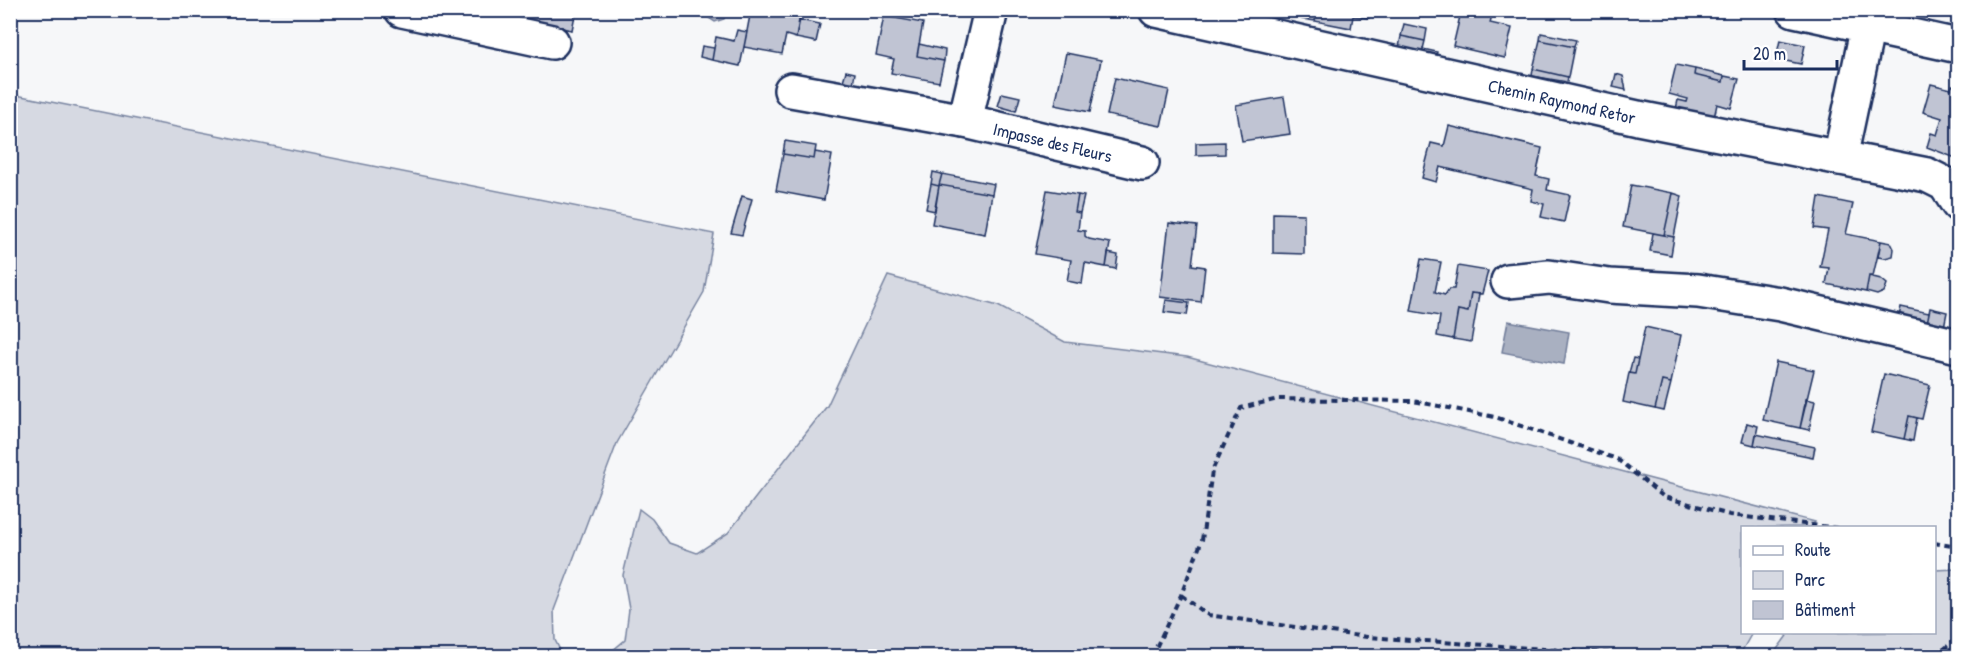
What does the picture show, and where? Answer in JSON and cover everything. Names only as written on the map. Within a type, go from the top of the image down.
[{"type":"street","points":[[402,10],[552,42]]},
{"type":"street","points":[[965,121],[990,10]]},
{"type":"street","name":"Chemin Raymond Retor","points":[[1156,10],[1638,118],[1927,175],[1945,184],[1959,204]]},
{"type":"street","points":[[1794,10],[1959,46]]},
{"type":"street","points":[[1840,158],[1868,26]]},
{"type":"street","name":"Impasse des Fleurs","points":[[791,90],[965,121],[1142,164]]},
{"type":"street","points":[[1508,281],[1550,277],[1609,286],[1698,291],[1780,304],[1959,346]]},
{"type":"path","points":[[1152,657],[1181,595],[1202,540],[1212,471],[1240,408],[1278,399],[1413,401],[1496,417],[1617,459],[1664,497],[1730,515],[1821,526]]},
{"type":"path","points":[[1936,543],[1959,547]]},
{"type":"path","points":[[1181,595],[1208,615],[1367,637],[1649,657]]},
{"type":"path","points":[[1935,657],[1959,638]]},
{"type":"green space","points":[[11,94],[714,234],[704,292],[617,443],[554,610],[555,640],[563,656],[11,656]]},
{"type":"green space","points":[[888,276],[998,306],[1065,342],[1187,357],[1815,522],[1812,526],[1741,526],[1741,634],[1751,634],[1739,656],[606,656],[625,640],[629,609],[623,575],[639,509],[652,519],[669,543],[697,553],[728,533],[827,406]]},
{"type":"green space","points":[[1958,569],[1958,656],[1772,656],[1788,634],[1936,634],[1936,570]]},
{"type":"water","points":[[705,11],[726,11],[724,19],[715,22],[704,15]]},
{"type":"water","points":[[1508,321],[1569,332],[1564,364],[1502,352]]},
{"type":"building","points":[[482,10],[523,10],[521,20]]},
{"type":"building","points":[[523,10],[576,10],[572,30],[521,20]]},
{"type":"building","points":[[751,10],[802,10],[796,38],[786,35],[782,54],[744,47]]},
{"type":"building","points":[[1254,10],[1278,10],[1275,21],[1253,16]]},
{"type":"building","points":[[1303,10],[1317,10],[1315,21],[1302,19]]},
{"type":"building","points":[[1317,10],[1354,10],[1351,28],[1315,21]]},
{"type":"building","points":[[1354,10],[1370,10],[1369,18],[1353,16]]},
{"type":"building","points":[[1454,10],[1493,10],[1490,23],[1512,28],[1505,58],[1453,46],[1461,12]]},
{"type":"building","points":[[884,16],[923,23],[917,56],[944,61],[939,82],[891,73],[894,59],[876,55]]},
{"type":"building","points":[[799,20],[820,24],[816,42],[796,38]]},
{"type":"building","points":[[1404,24],[1427,29],[1425,41],[1401,36]]},
{"type":"building","points":[[737,30],[747,32],[740,66],[712,60],[716,37],[734,41]]},
{"type":"building","points":[[1541,33],[1576,40],[1574,47],[1540,40]]},
{"type":"building","points":[[1401,36],[1425,41],[1422,53],[1399,48]]},
{"type":"building","points":[[1540,40],[1574,47],[1568,77],[1533,69]]},
{"type":"building","points":[[1780,40],[1805,45],[1801,64],[1776,59]]},
{"type":"building","points":[[919,44],[945,50],[944,61],[917,56]]},
{"type":"building","points":[[702,46],[714,48],[712,60],[700,57]]},
{"type":"building","points":[[1423,49],[1437,52],[1435,60],[1422,57]]},
{"type":"building","points":[[1066,53],[1101,60],[1090,112],[1055,105]]},
{"type":"building","points":[[1676,65],[1695,69],[1694,75],[1723,82],[1724,76],[1739,79],[1731,108],[1717,104],[1714,118],[1676,109],[1678,100],[1687,102],[1688,99],[1669,94]]},
{"type":"building","points":[[1533,69],[1568,77],[1567,82],[1532,76]]},
{"type":"building","points":[[1695,69],[1724,76],[1723,82],[1694,75]]},
{"type":"building","points":[[846,71],[855,73],[853,84],[843,81]]},
{"type":"building","points":[[1616,74],[1623,76],[1626,90],[1613,87]]},
{"type":"building","points":[[1115,78],[1169,90],[1161,126],[1107,115]]},
{"type":"building","points":[[1931,84],[1951,89],[1952,85],[1958,87],[1958,159],[1927,147],[1931,133],[1937,135],[1942,118],[1923,112]]},
{"type":"building","points":[[1002,93],[1020,97],[1016,111],[998,106]]},
{"type":"building","points":[[1284,97],[1290,134],[1242,141],[1236,105]]},
{"type":"building","points":[[1449,126],[1542,148],[1536,176],[1549,179],[1547,190],[1570,195],[1564,222],[1541,217],[1544,204],[1531,201],[1533,189],[1440,167],[1436,182],[1422,178],[1431,143],[1444,146]]},
{"type":"building","points":[[785,141],[816,146],[814,159],[783,154]]},
{"type":"building","points":[[1225,142],[1225,154],[1196,155],[1196,143]]},
{"type":"building","points":[[815,152],[832,155],[824,200],[776,191],[783,154],[814,159]]},
{"type":"building","points":[[933,172],[942,174],[939,185],[992,194],[985,234],[932,224],[939,186],[931,184]]},
{"type":"building","points":[[942,174],[994,184],[992,194],[939,185]]},
{"type":"building","points":[[931,184],[939,186],[935,211],[926,209]]},
{"type":"building","points":[[1631,185],[1673,193],[1664,235],[1623,227]]},
{"type":"building","points":[[1047,190],[1078,195],[1075,212],[1080,213],[1078,230],[1085,231],[1085,236],[1089,239],[1110,243],[1106,267],[1085,263],[1082,284],[1067,281],[1071,260],[1035,254]]},
{"type":"building","points":[[1673,193],[1682,196],[1674,237],[1664,235]]},
{"type":"building","points":[[1078,195],[1084,196],[1080,213],[1075,212]]},
{"type":"building","points":[[742,196],[752,199],[742,235],[731,233]]},
{"type":"building","points":[[1819,197],[1853,204],[1846,234],[1881,241],[1873,276],[1869,276],[1866,292],[1826,284],[1829,268],[1820,267],[1828,230],[1814,228]]},
{"type":"building","points":[[1273,213],[1304,214],[1304,254],[1273,253]]},
{"type":"building","points":[[1169,223],[1197,226],[1192,265],[1205,267],[1201,302],[1160,297]]},
{"type":"building","points":[[1653,233],[1674,237],[1671,255],[1650,251]]},
{"type":"building","points":[[1881,241],[1891,243],[1894,249],[1893,256],[1878,257]]},
{"type":"building","points":[[1108,253],[1118,255],[1116,269],[1106,267]]},
{"type":"building","points":[[1421,259],[1441,262],[1435,292],[1445,295],[1449,289],[1454,289],[1458,266],[1488,271],[1482,294],[1471,293],[1468,312],[1458,310],[1453,339],[1437,336],[1440,316],[1411,311]]},
{"type":"building","points":[[1869,276],[1881,279],[1887,284],[1884,292],[1877,295],[1866,292]]},
{"type":"building","points":[[1471,293],[1479,294],[1471,342],[1453,339],[1458,310],[1468,312]]},
{"type":"building","points":[[1166,300],[1189,303],[1187,315],[1164,312]]},
{"type":"building","points":[[1901,307],[1929,313],[1926,328],[1898,321]]},
{"type":"building","points":[[1930,308],[1947,312],[1943,332],[1926,328]]},
{"type":"building","points":[[1645,327],[1681,335],[1671,383],[1662,381],[1655,409],[1623,402],[1629,373],[1635,374]]},
{"type":"building","points":[[1633,358],[1638,359],[1635,374],[1629,373]]},
{"type":"building","points":[[1776,362],[1814,370],[1800,428],[1763,420]]},
{"type":"building","points":[[1884,374],[1930,385],[1922,419],[1909,416],[1904,439],[1871,432]]},
{"type":"building","points":[[1662,381],[1671,383],[1664,411],[1655,409]]},
{"type":"building","points":[[1806,399],[1815,401],[1809,430],[1800,428]]},
{"type":"building","points":[[1909,416],[1917,418],[1913,441],[1904,439]]},
{"type":"building","points":[[1747,423],[1758,426],[1754,445],[1742,442]]},
{"type":"building","points":[[1756,434],[1815,447],[1813,457],[1754,445]]}]
